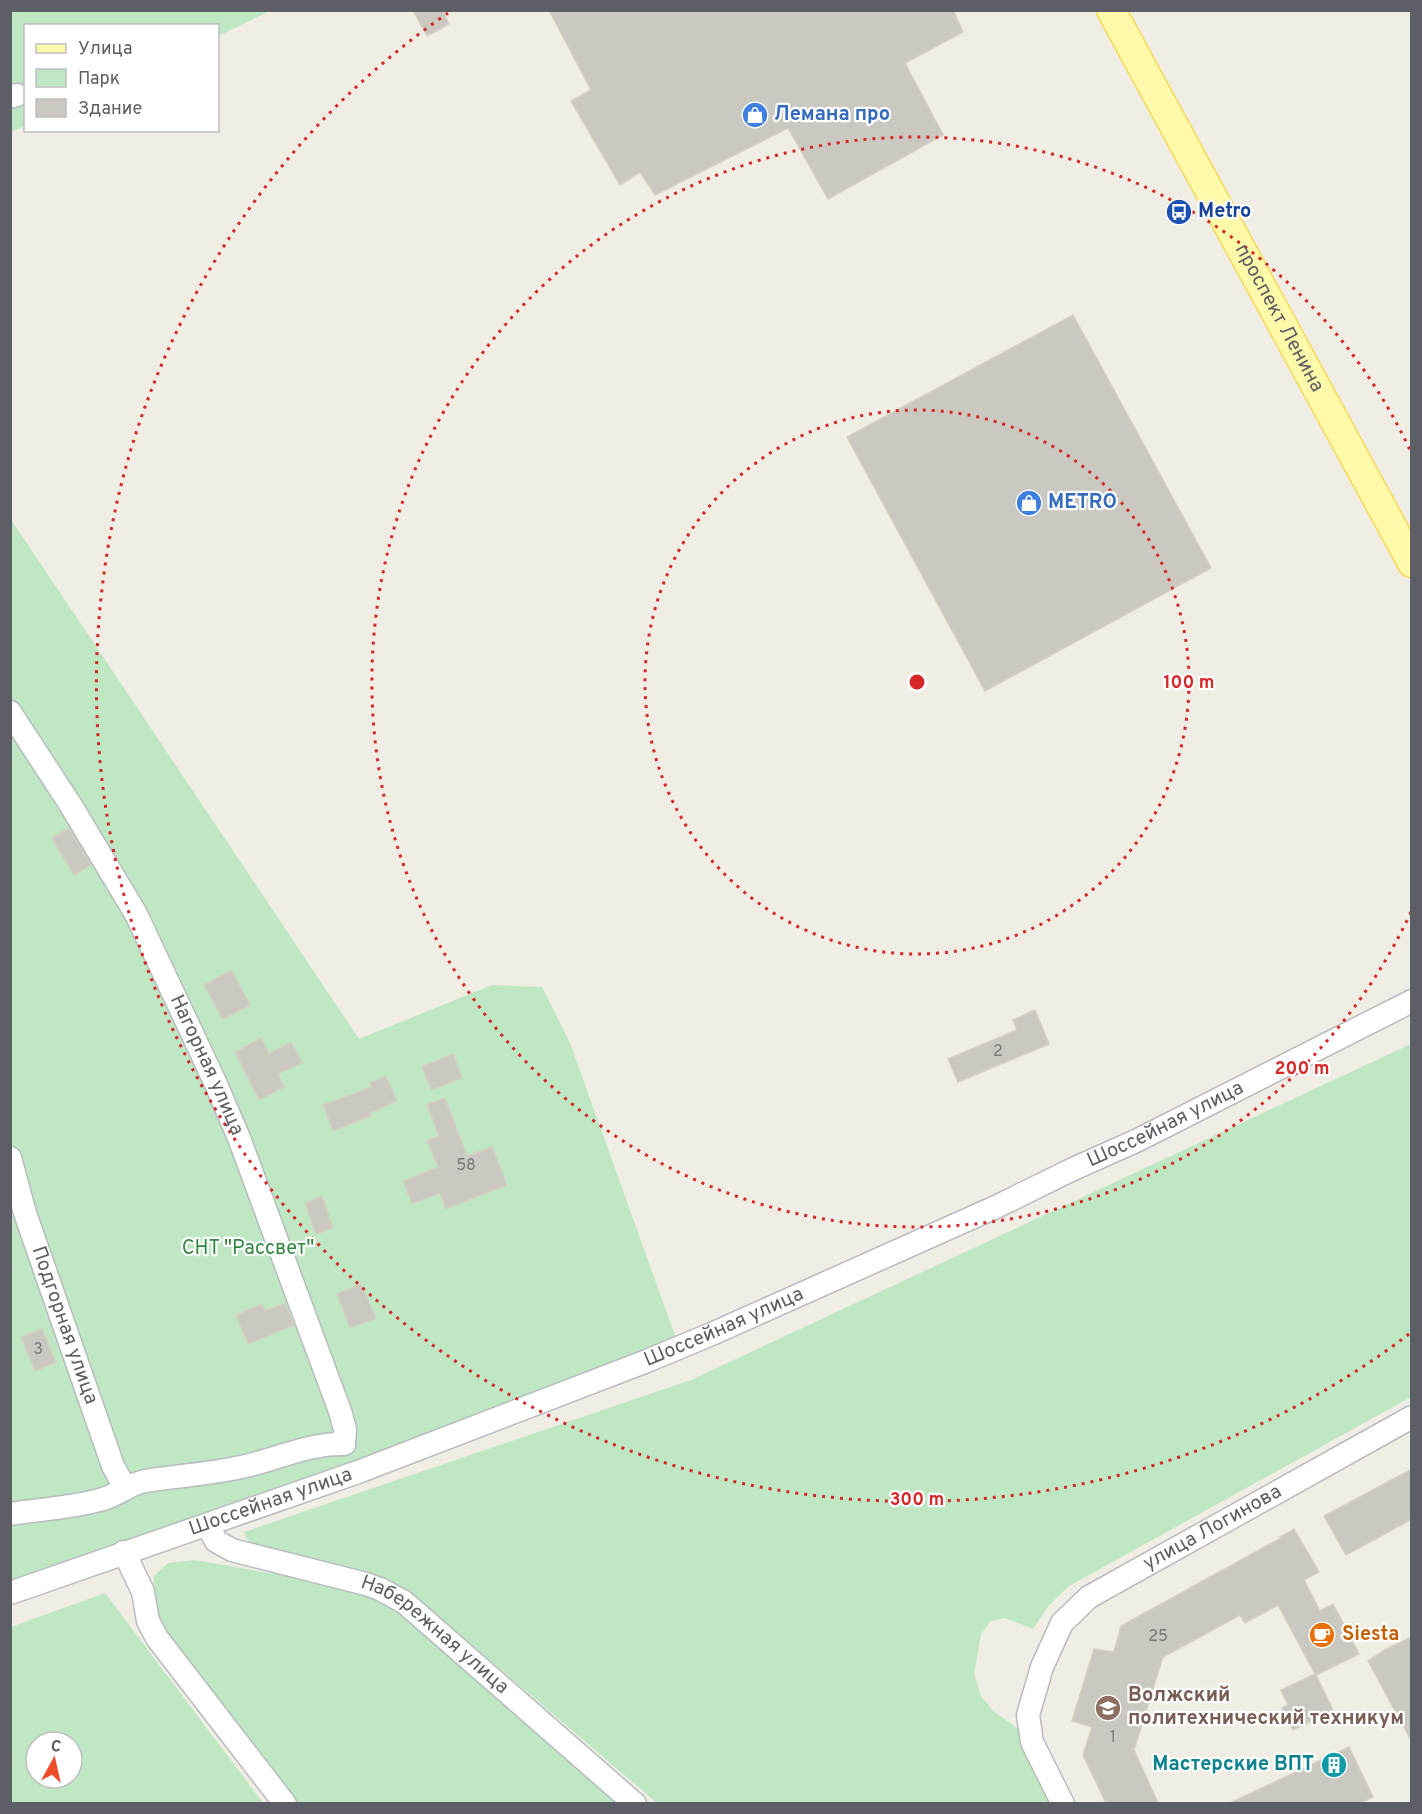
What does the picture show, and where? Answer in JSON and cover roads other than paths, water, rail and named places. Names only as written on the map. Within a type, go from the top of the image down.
[{"type":"main road","name":"проспект Ленина","points":[[1111,10],[1412,563]]},
{"type":"street","name":"Нагорная улица","points":[[10,712],[70,804],[136,914],[215,1082],[243,1149],[341,1414],[345,1430],[345,1444],[358,1472]]},
{"type":"street","name":"Шоссейная улица","points":[[10,1593],[358,1472],[647,1361],[782,1304],[1138,1140],[1412,1001]]},
{"type":"street","name":"Подгорная улица","points":[[10,1158],[29,1224],[113,1466],[125,1488]]},
{"type":"street","name":"улица Логинова","points":[[1063,1803],[1032,1742],[1028,1715],[1042,1667],[1062,1623],[1089,1597],[1412,1417]]},
{"type":"street","points":[[10,1514],[105,1499],[145,1480],[240,1468],[309,1447],[345,1444]]},
{"type":"street","name":"Набережная улица","points":[[207,1525],[216,1541],[232,1550],[366,1584],[394,1595],[634,1803]]},
{"type":"street","points":[[124,1552],[143,1592],[148,1621],[157,1638],[285,1803]]},
{"type":"place","name":"Лемана про","points":[[755,115]]},
{"type":"place","name":"Metro","points":[[1179,212]]},
{"type":"place","name":"METRO","points":[[1029,503]]},
{"type":"place","name":"Siesta","points":[[1322,1635]]},
{"type":"place","name":"Волжский политехнический техникум","points":[[1108,1708]]},
{"type":"place","name":"Мастерские ВПТ","points":[[1334,1765]]},
{"type":"park label","name":"СНТ \"Рассвет\"","points":[[248,1249]]}]
